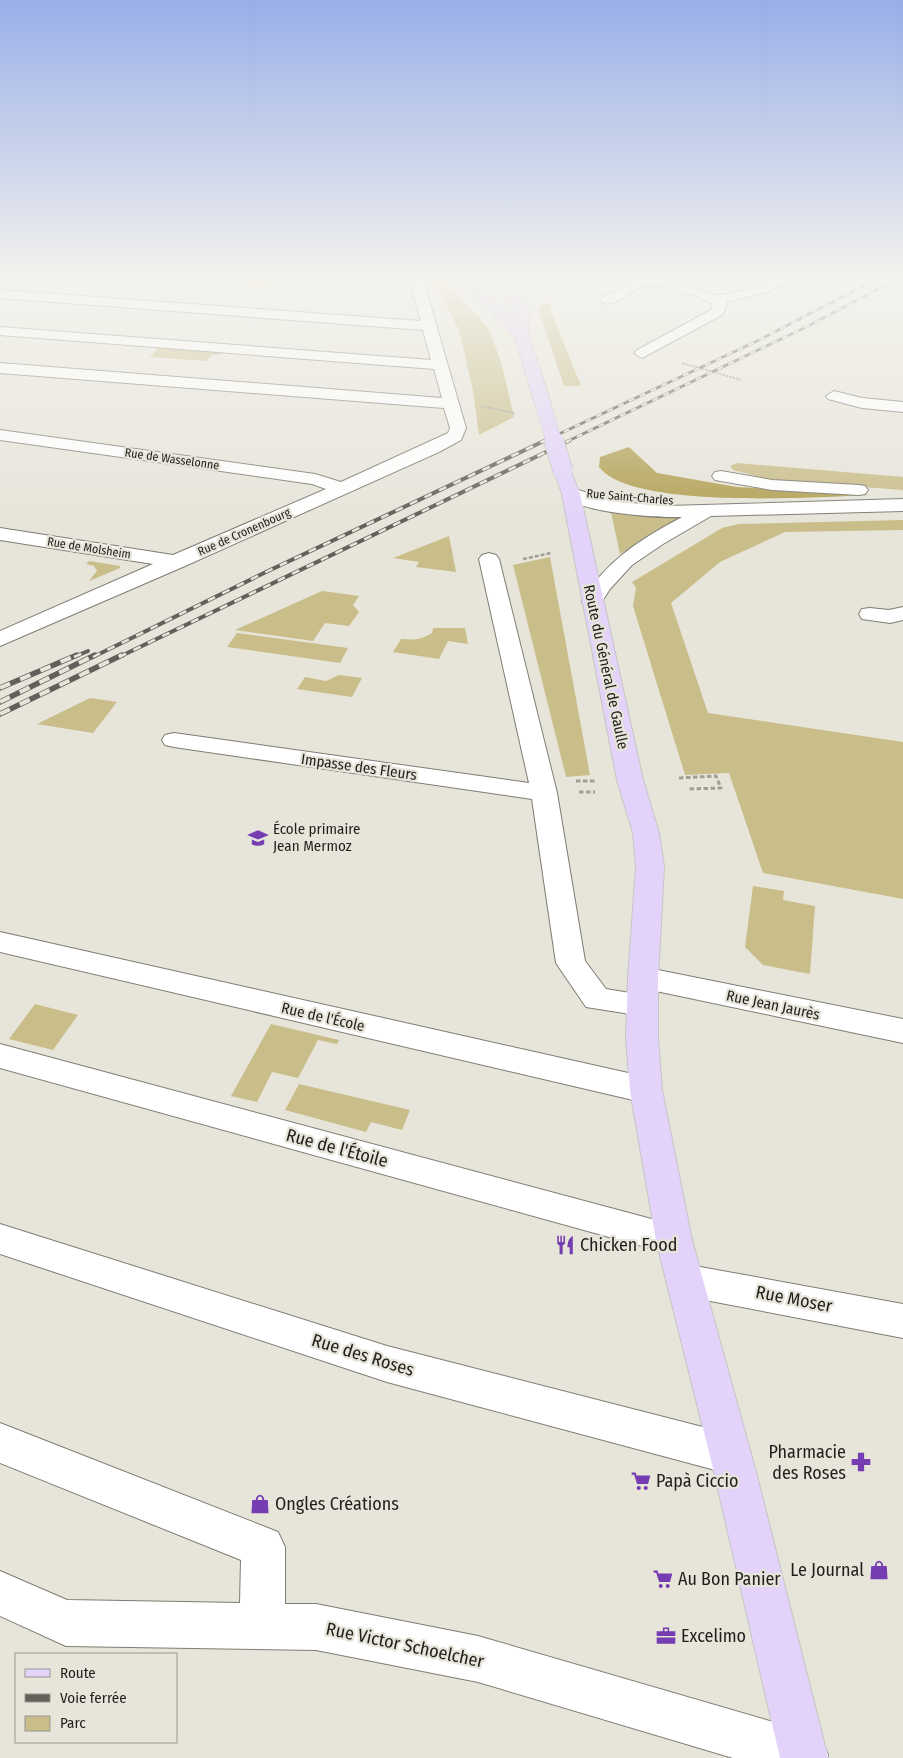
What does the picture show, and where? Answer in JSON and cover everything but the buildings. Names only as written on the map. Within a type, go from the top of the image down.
[{"type":"main road","name":"Route du Général de Gaulle","points":[[529,358],[571,494],[630,780],[646,833],[650,867],[643,991],[646,1090],[674,1240],[730,1454],[804,1757]]},
{"type":"street","points":[[349,358],[439,365]]},
{"type":"street","points":[[0,368],[450,404],[437,358]]},
{"type":"street","points":[[834,396],[862,403],[903,407]]},
{"type":"street","name":"Rue de Cronenbourg","points":[[0,639],[178,562],[448,441],[454,436],[458,428],[450,404]]},
{"type":"street","name":"Rue de Wasselonne","points":[[0,435],[315,479],[342,488]]},
{"type":"street","points":[[721,476],[772,485],[869,490],[903,495]]},
{"type":"street","name":"Rue Saint-Charles","points":[[571,494],[628,496],[764,508]]},
{"type":"street","name":"Rue Saint-Charles","points":[[571,494],[595,503],[626,509],[704,513],[764,508],[903,505]]},
{"type":"street","name":"Rue Saint-Charles","points":[[592,602],[599,587],[619,564],[704,513]]},
{"type":"street","name":"Rue de Molsheim","points":[[0,534],[178,562]]},
{"type":"street","points":[[489,559],[544,793],[571,963],[597,999],[643,991]]},
{"type":"street","points":[[870,614],[890,618],[903,612]]},
{"type":"street","name":"Impasse des Fleurs","points":[[174,740],[544,793]]},
{"type":"street","name":"Rue de l'École","points":[[0,942],[646,1090]]},
{"type":"street","name":"Rue Jean Jaurès","points":[[643,991],[903,1031]]},
{"type":"street","name":"Rue de l'Étoile","points":[[0,1056],[674,1240]]},
{"type":"street","name":"Rue des Roses","points":[[0,1239],[387,1364],[730,1454]]},
{"type":"street","name":"Rue Moser","points":[[684,1280],[903,1321]]},
{"type":"street","points":[[0,1443],[263,1547],[262,1626]]},
{"type":"street","name":"Rue Victor Schoelcher","points":[[0,1593],[66,1623],[316,1627],[478,1659],[804,1757]]},
{"type":"path","points":[[660,358],[741,380]]},
{"type":"path","points":[[679,778],[716,776],[721,788],[687,789]]},
{"type":"green space","points":[[165,358],[209,358],[207,361]]},
{"type":"green space","points":[[466,358],[500,358],[514,417],[479,435],[473,390]]},
{"type":"green space","points":[[555,358],[570,358],[581,386],[564,386]]},
{"type":"green space","points":[[737,463],[903,477],[903,490],[771,480],[733,470],[730,466]]},
{"type":"green space","points":[[611,512],[676,517],[678,519],[620,554]]},
{"type":"green space","points":[[903,520],[903,530],[785,532],[720,562],[671,603],[708,713],[903,742],[903,899],[763,873],[729,773],[685,775],[633,606],[636,588],[632,582],[722,528],[739,524]]},
{"type":"green space","points":[[449,536],[456,572],[416,567],[419,562],[393,558]]},
{"type":"green space","points":[[550,557],[590,775],[566,777],[513,565]]},
{"type":"green space","points":[[89,561],[120,566],[120,568],[89,581],[97,571],[94,566],[86,564]]},
{"type":"green space","points":[[322,591],[359,596],[353,605],[359,612],[349,626],[325,623],[313,641],[235,630]]},
{"type":"green space","points":[[433,628],[465,628],[468,644],[448,641],[439,659],[393,652],[401,639],[424,637],[432,633]]},
{"type":"green space","points":[[237,633],[348,648],[340,663],[227,647]]},
{"type":"green space","points":[[339,675],[362,678],[352,697],[297,689],[305,677],[326,681]]},
{"type":"green space","points":[[90,698],[117,702],[93,733],[37,724]]},
{"type":"green space","points":[[753,886],[784,891],[783,900],[815,906],[810,974],[763,965],[745,947]]},
{"type":"green space","points":[[35,1004],[78,1015],[53,1050],[9,1039]]},
{"type":"green space","points":[[271,1024],[339,1040],[337,1044],[318,1040],[298,1078],[272,1072],[257,1102],[231,1096]]},
{"type":"green space","points":[[299,1084],[410,1110],[402,1130],[371,1122],[366,1132],[285,1110]]},
{"type":"shaded area","points":[[629,447],[657,473],[737,487],[871,495],[810,498],[727,498],[648,490],[618,481],[599,467],[600,457]]},
{"type":"railway","points":[[542,442],[721,358]]},
{"type":"railway","points":[[566,442],[741,358]]},
{"type":"railway","points":[[93,657],[266,572],[544,441]]},
{"type":"railway","points":[[119,657],[569,441]]},
{"type":"railway","points":[[74,657],[88,651]]},
{"type":"railway","points":[[0,688],[77,655]]},
{"type":"railway","points":[[0,702],[95,655]]},
{"type":"railway","points":[[0,714],[122,655]]},
{"type":"place","name":"École primaire Jean Mermoz","points":[[258,838]]},
{"type":"place","name":"Chicken Food","points":[[565,1245]]},
{"type":"place","name":"Pharmacie des Roses","points":[[861,1462]]},
{"type":"place","name":"Papà Ciccio","points":[[641,1481]]},
{"type":"place","name":"Ongles Créations","points":[[260,1504]]},
{"type":"place","name":"Le Journal","points":[[879,1570]]},
{"type":"place","name":"Au Bon Panier","points":[[663,1579]]},
{"type":"place","name":"Excelimo","points":[[666,1636]]}]
